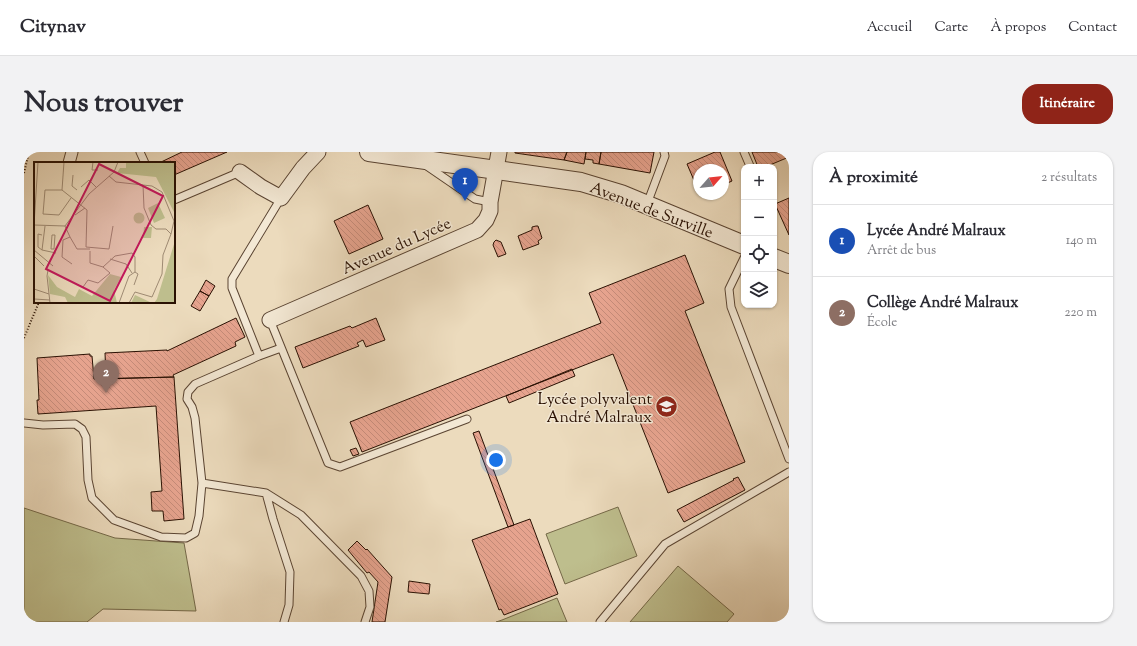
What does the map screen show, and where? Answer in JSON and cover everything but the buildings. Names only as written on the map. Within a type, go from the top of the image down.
[{"type":"street","points":[[69,162],[72,152]]},
{"type":"street","points":[[240,172],[261,188],[281,198],[303,168],[318,152]]},
{"type":"street","name":"Avenue de Surville","points":[[369,152],[581,182],[621,194],[647,204],[741,244]]},
{"type":"street","name":"Avenue du Lycée","points":[[270,320],[477,230],[486,220],[490,211],[490,202],[499,152]]},
{"type":"street","points":[[777,259],[789,264]]},
{"type":"lane","points":[[140,152],[145,162]]},
{"type":"lane","points":[[647,204],[665,156],[664,152]]},
{"type":"lane","points":[[744,152],[749,164]]},
{"type":"lane","points":[[416,158],[475,199],[490,202]]},
{"type":"lane","points":[[175,200],[240,172]]},
{"type":"lane","points":[[259,356],[234,297],[232,279],[281,198]]},
{"type":"lane","points":[[741,265],[730,289],[731,307],[789,459]]},
{"type":"lane","points":[[270,320],[328,463],[340,467],[467,419]]},
{"type":"lane","points":[[24,423],[42,425],[75,424],[82,429],[86,437],[88,480],[92,498],[114,520],[161,537],[186,538],[195,533],[199,516],[202,483],[195,418],[187,399],[188,392],[195,384],[281,348]]},
{"type":"lane","points":[[600,622],[665,544],[789,472]]},
{"type":"lane","points":[[202,483],[266,493],[301,515],[361,576],[369,591],[370,608],[365,622]]},
{"type":"lane","points":[[266,493],[290,572],[289,605],[284,622]]},
{"type":"path","points":[[24,173],[29,152]]},
{"type":"path","points":[[24,338],[39,303]]},
{"type":"green space","points":[[618,507],[637,556],[565,584],[546,534]]},
{"type":"green space","points":[[24,508],[115,538],[184,543],[196,611],[103,609],[87,622],[24,622]]},
{"type":"green space","points":[[678,566],[734,614],[727,622],[630,622]]},
{"type":"green space","points":[[557,598],[567,622],[496,622],[502,620]]},
{"type":"place","name":"Lycée André Malraux","points":[[465,201]]},
{"type":"place","name":"Collège André Malraux","points":[[106,393]]},
{"type":"place","name":"Lycée polyvalent André Malraux","points":[[667,407]]}]
